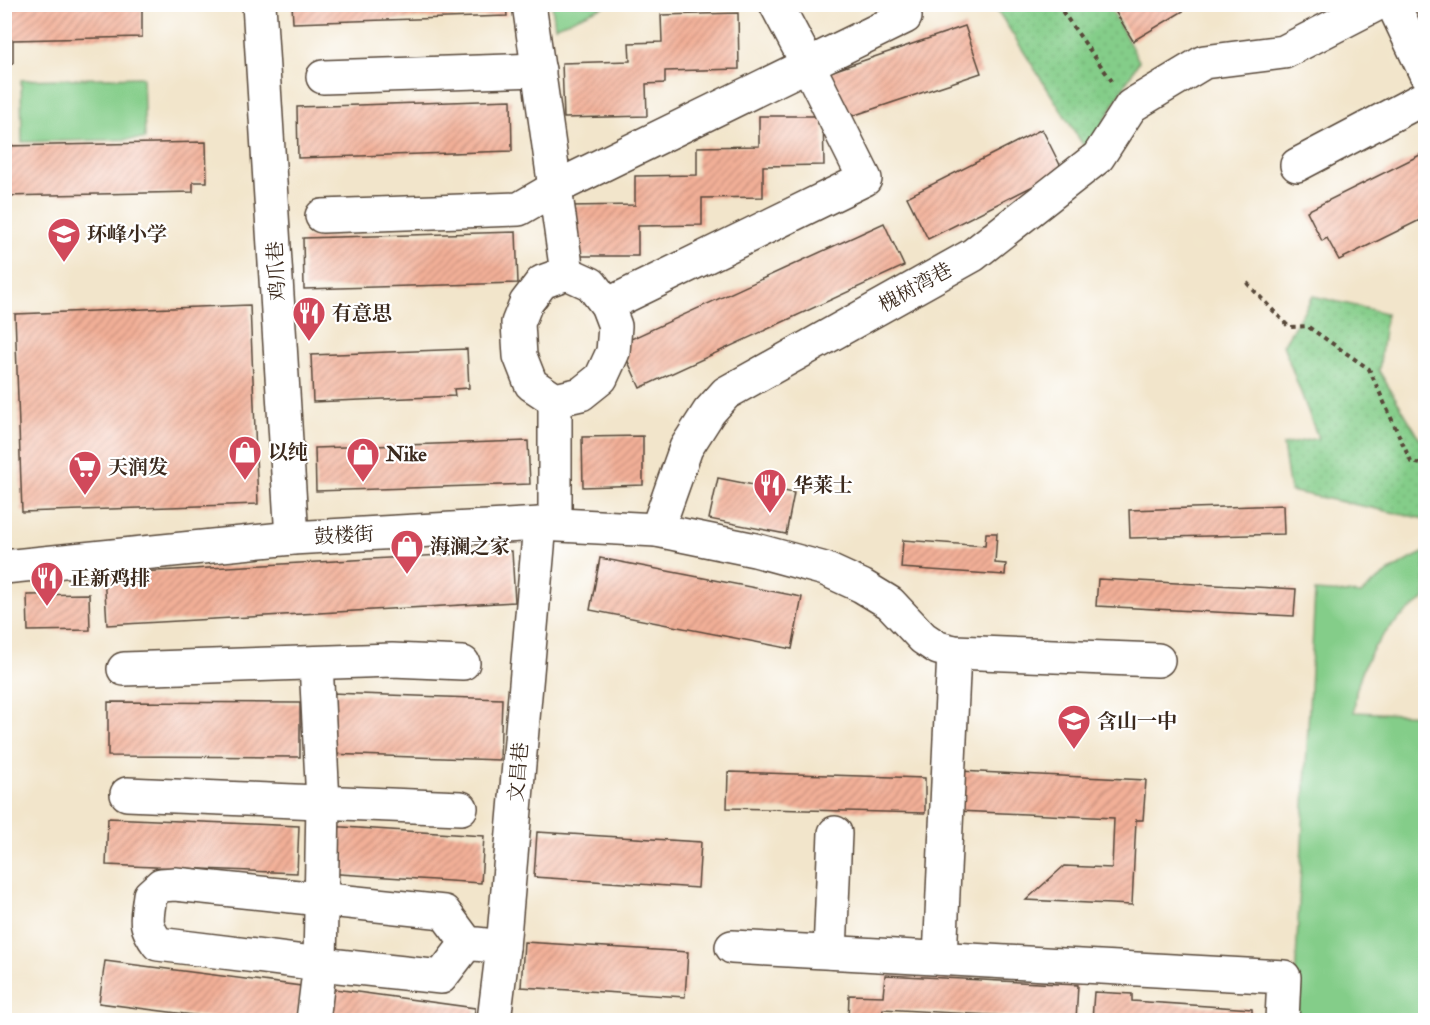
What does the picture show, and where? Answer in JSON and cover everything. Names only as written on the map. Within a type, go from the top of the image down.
[{"type":"street","name":"鸡爪巷","points":[[259,4],[292,538]]},
{"type":"street","points":[[529,4],[567,273]]},
{"type":"street","points":[[607,304],[866,178],[776,4]]},
{"type":"street","name":"槐树湾巷","points":[[657,530],[686,448],[709,412],[726,393],[973,255],[1098,157],[1131,106],[1204,62],[1284,52],[1377,4]]},
{"type":"street","points":[[1393,4],[1425,74]]},
{"type":"street","points":[[322,216],[519,209],[555,188],[905,18]]},
{"type":"street","points":[[323,77],[538,70]]},
{"type":"street","points":[[1297,165],[1425,97]]},
{"type":"street","points":[[567,273],[591,284],[607,304],[615,326],[613,352],[601,378],[581,394],[555,399],[531,384],[520,356],[518,323],[526,303],[542,282],[567,273]]},
{"type":"street","name":"文昌巷","points":[[494,1020],[547,524],[555,399]]},
{"type":"street","name":"鼓楼街","points":[[4,567],[292,538],[547,524],[657,530],[755,550],[825,569],[862,586],[890,603],[923,638],[938,648],[954,652]]},
{"type":"street","points":[[940,958],[954,652],[1158,660]]},
{"type":"street","points":[[124,669],[392,660],[463,663]]},
{"type":"street","points":[[313,1020],[320,964],[323,802],[316,663]]},
{"type":"street","points":[[127,794],[461,808]]},
{"type":"street","points":[[830,952],[835,833]]},
{"type":"street","points":[[467,943],[441,977],[158,944],[149,932],[147,920],[150,895],[161,885],[175,884],[444,912],[467,943],[503,946]]},
{"type":"street","points":[[732,946],[1284,977],[1282,1020]]},
{"type":"path","points":[[1057,4],[1131,106]]},
{"type":"path","points":[[1247,283],[1289,327],[1307,326],[1369,369],[1411,462],[1425,465]]},
{"type":"green space","points":[[552,4],[607,5],[555,27]]},
{"type":"green space","points":[[994,5],[1109,5],[1139,61],[1087,151]]},
{"type":"green space","points":[[143,77],[145,139],[22,142],[21,80]]},
{"type":"green space","points":[[1313,296],[1386,313],[1379,371],[1425,447],[1425,519],[1290,491],[1283,445],[1318,438],[1283,345]]},
{"type":"green space","points":[[1425,552],[1425,599],[1391,626],[1374,648],[1361,674],[1356,691],[1354,712],[1425,715],[1425,1020],[1293,1020],[1315,591],[1361,594],[1392,570]]},
{"type":"building","points":[[142,4],[142,37],[13,40],[13,64],[4,64],[4,5]]},
{"type":"building","points":[[292,4],[506,4],[507,16],[293,23]]},
{"type":"building","points":[[790,4],[813,4],[813,5],[793,12]]},
{"type":"building","points":[[1114,4],[1195,4],[1133,41],[1112,6]]},
{"type":"building","points":[[738,13],[739,69],[665,71],[665,83],[646,84],[647,116],[564,118],[562,63],[630,61],[629,43],[662,42],[661,15]]},
{"type":"building","points":[[965,26],[981,73],[843,119],[827,73]]},
{"type":"building","points":[[511,100],[512,151],[298,158],[297,107]]},
{"type":"building","points":[[759,116],[823,116],[824,165],[763,166],[763,197],[702,198],[702,225],[638,226],[638,256],[569,256],[568,206],[635,205],[635,176],[697,175],[697,147],[759,146]]},
{"type":"building","points":[[1042,129],[1063,171],[928,239],[907,197]]},
{"type":"building","points":[[206,142],[207,182],[193,182],[193,192],[4,196],[4,146]]},
{"type":"building","points":[[1426,152],[1426,217],[1339,260],[1327,238],[1322,241],[1307,211]]},
{"type":"building","points":[[884,223],[904,266],[640,388],[620,344]]},
{"type":"building","points":[[516,232],[518,283],[304,289],[303,238]]},
{"type":"building","points":[[250,305],[258,504],[22,512],[15,314]]},
{"type":"building","points":[[467,349],[469,388],[454,389],[455,396],[313,402],[311,355]]},
{"type":"building","points":[[643,436],[643,485],[583,487],[582,437]]},
{"type":"building","points":[[528,441],[530,484],[316,491],[315,448]]},
{"type":"building","points":[[718,478],[794,493],[786,534],[709,519]]},
{"type":"building","points":[[1283,505],[1284,534],[1130,538],[1129,510]]},
{"type":"building","points":[[986,533],[997,533],[995,563],[1006,564],[1005,575],[901,568],[903,540],[985,546]]},
{"type":"building","points":[[512,551],[515,602],[107,625],[104,574]]},
{"type":"building","points":[[600,558],[802,597],[792,649],[590,610]]},
{"type":"building","points":[[1098,579],[1296,589],[1294,616],[1096,606]]},
{"type":"building","points":[[89,594],[90,630],[28,631],[27,595]]},
{"type":"building","points":[[330,693],[502,699],[500,760],[328,754]]},
{"type":"building","points":[[108,702],[300,703],[300,757],[108,756]]},
{"type":"building","points":[[959,771],[1146,780],[1143,820],[1136,820],[1132,905],[1026,900],[1064,866],[1112,868],[1114,818],[957,811]]},
{"type":"building","points":[[728,772],[925,778],[925,813],[727,808]]},
{"type":"building","points":[[108,818],[299,826],[297,873],[106,865]]},
{"type":"building","points":[[327,826],[484,836],[481,883],[324,873]]},
{"type":"building","points":[[537,832],[701,842],[698,888],[534,877]]},
{"type":"building","points":[[524,942],[688,952],[685,997],[521,987]]},
{"type":"building","points":[[105,961],[301,986],[297,1020],[232,1020],[99,1003]]},
{"type":"building","points":[[885,975],[1078,985],[1076,1020],[883,1009],[882,1020],[848,1020],[849,995],[883,996]]},
{"type":"building","points":[[320,987],[475,1008],[474,1020],[315,1020]]},
{"type":"building","points":[[1094,992],[1132,994],[1132,1001],[1252,1009],[1252,1020],[1092,1020]]},
{"type":"place","name":"环峰小学","points":[[64,263]]},
{"type":"place","name":"有意思","points":[[309,342]]},
{"type":"place","name":"以纯","points":[[245,481]]},
{"type":"place","name":"Nike","points":[[363,483]]},
{"type":"place","name":"天润发","points":[[85,496]]},
{"type":"place","name":"华莱士","points":[[770,514]]},
{"type":"place","name":"海澜之家","points":[[407,575]]},
{"type":"place","name":"正新鸡排","points":[[47,607]]},
{"type":"place","name":"含山一中","points":[[1074,750]]}]
